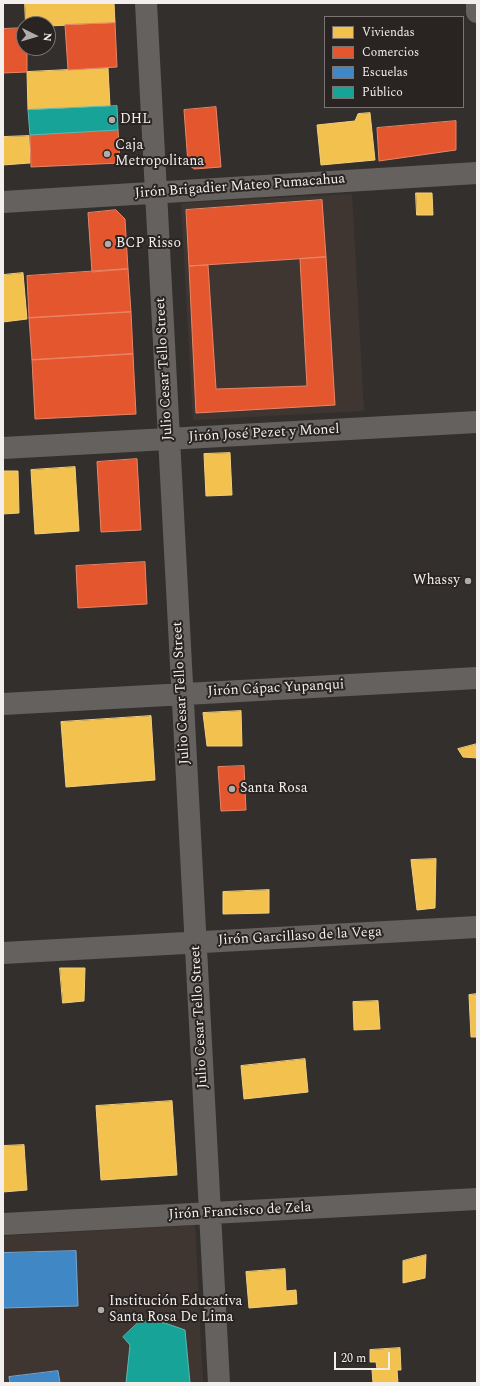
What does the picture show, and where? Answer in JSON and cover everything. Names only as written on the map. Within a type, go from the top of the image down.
[{"type":"street","name":"Julio Cesar Tello Street","points":[[146,3],[219,1383]]},
{"type":"street","points":[[476,3],[477,12]]},
{"type":"street","name":"Jirón Brigadier Mateo Pumacahua","points":[[3,202],[477,173]]},
{"type":"street","name":"Jirón José Pezet y Monel","points":[[3,448],[477,422]]},
{"type":"street","name":"Jirón Cápac Yupanqui","points":[[3,704],[477,678]]},
{"type":"street","name":"Jirón Garcillaso de la Vega","points":[[3,953],[477,927]]},
{"type":"street","name":"Jirón Francisco de Zela","points":[[3,1224],[477,1199]]},
{"type":"shaded area","points":[[352,194],[364,411],[193,420],[181,203]]},
{"type":"shaded area","name":"Institución Educativa Santa Rosa De Lima","points":[[195,1225],[203,1383],[3,1383],[3,1236]]},
{"type":"building: Viviendas","points":[[25,3],[114,3],[115,23],[56,26],[56,16],[26,16]]},
{"type":"building: Viviendas","points":[[108,68],[110,106],[28,110],[27,72]]},
{"type":"building: Viviendas","points":[[370,113],[375,160],[321,165],[317,125],[355,121],[358,114]]},
{"type":"building: Viviendas","points":[[29,136],[30,163],[3,165],[3,137]]},
{"type":"building: Viviendas","points":[[416,193],[432,193],[433,215],[417,215]]},
{"type":"building: Viviendas","points":[[23,273],[27,319],[3,322],[3,275]]},
{"type":"building: Viviendas","points":[[230,453],[232,495],[206,496],[204,454]]},
{"type":"building: Viviendas","points":[[75,467],[79,531],[35,534],[31,470]]},
{"type":"building: Viviendas","points":[[3,471],[18,471],[19,513],[3,514]]},
{"type":"building: Viviendas","points":[[241,711],[242,746],[207,746],[203,713]]},
{"type":"building: Viviendas","points":[[151,716],[155,780],[66,787],[61,722]]},
{"type":"building: Viviendas","points":[[477,744],[477,758],[463,757],[458,749]]},
{"type":"building: Viviendas","points":[[436,859],[435,908],[417,910],[411,860]]},
{"type":"building: Viviendas","points":[[269,890],[269,913],[223,914],[223,892]]},
{"type":"building: Viviendas","points":[[60,968],[85,968],[84,1001],[63,1003]]},
{"type":"building: Viviendas","points":[[477,994],[477,1037],[471,1037],[469,995]]},
{"type":"building: Viviendas","points":[[378,1001],[380,1029],[354,1030],[353,1002]]},
{"type":"building: Viviendas","points":[[305,1059],[308,1092],[244,1099],[241,1066]]},
{"type":"building: Viviendas","points":[[172,1101],[177,1175],[101,1180],[96,1106]]},
{"type":"building: Viviendas","points":[[24,1145],[27,1190],[3,1192],[3,1146]]},
{"type":"building: Viviendas","points":[[426,1255],[425,1278],[403,1283],[403,1261]]},
{"type":"building: Viviendas","points":[[285,1269],[286,1291],[296,1290],[297,1304],[249,1308],[246,1272]]},
{"type":"building: Viviendas","points":[[400,1348],[401,1370],[397,1370],[398,1383],[373,1383],[372,1370],[377,1369],[376,1362],[370,1362],[370,1350]]},
{"type":"building: Comercios","points":[[115,23],[117,67],[68,70],[65,25]]},
{"type":"building: Comercios","points":[[16,28],[16,56],[27,56],[27,72],[3,73],[3,29]]},
{"type":"building: Comercios","points":[[216,107],[221,167],[194,169],[188,164],[184,110]]},
{"type":"building: Comercios","points":[[456,121],[456,150],[379,161],[377,128]]},
{"type":"building: Comercios","points":[[118,130],[120,163],[31,167],[30,135]]},
{"type":"building: Comercios","points":[[322,200],[326,257],[189,266],[186,210]]},
{"type":"building: Comercios","name":"BCP Risso","points":[[116,210],[125,219],[128,269],[92,272],[88,213]]},
{"type":"building: Comercios","points":[[326,257],[335,405],[196,413],[189,266],[208,265],[216,389],[307,386],[300,259]]},
{"type":"building: Comercios","points":[[128,269],[131,312],[29,318],[27,276]]},
{"type":"building: Comercios","points":[[131,312],[133,354],[32,360],[29,318]]},
{"type":"building: Comercios","points":[[133,354],[136,414],[35,419],[32,360]]},
{"type":"building: Comercios","points":[[137,459],[141,530],[101,532],[97,462]]},
{"type":"building: Comercios","points":[[145,562],[147,604],[78,608],[76,566]]},
{"type":"building: Comercios","name":"Santa Rosa","points":[[244,766],[246,810],[221,811],[218,767]]},
{"type":"building: Escuelas","points":[[76,1251],[78,1306],[3,1308],[3,1253]]},
{"type":"building: Escuelas","points":[[58,1371],[60,1383],[10,1383],[9,1377]]},
{"type":"building: Público","points":[[117,106],[118,130],[30,135],[28,110]]},
{"type":"building: Público","points":[[141,1320],[165,1323],[185,1330],[190,1383],[126,1383],[130,1345],[123,1337]]},
{"type":"place","name":"DHL","points":[[112,120]]},
{"type":"place","name":"Caja Metropolitana","points":[[107,154]]},
{"type":"place","name":"BCP Risso","points":[[108,244]]},
{"type":"place","name":"Whassy","points":[[468,581]]},
{"type":"place","name":"Santa Rosa","points":[[232,789]]},
{"type":"place","name":"Institución Educativa Santa Rosa De Lima","points":[[101,1310]]}]
